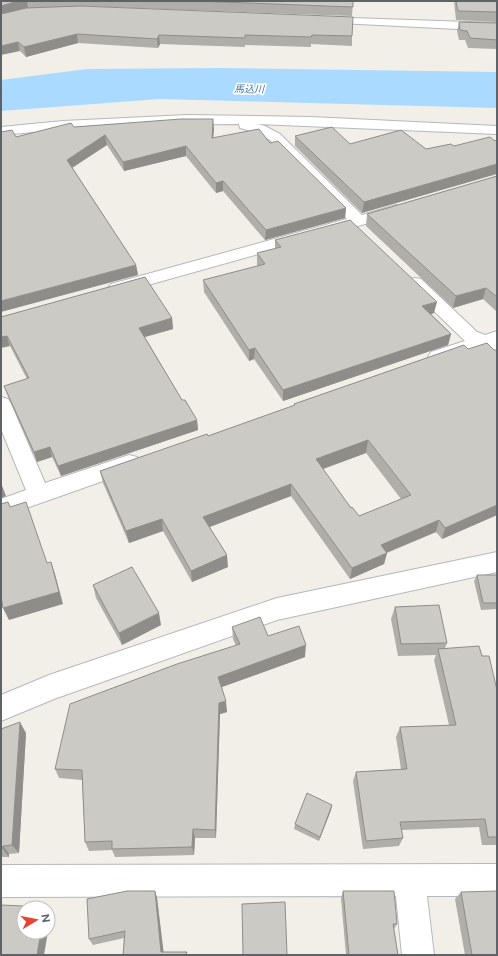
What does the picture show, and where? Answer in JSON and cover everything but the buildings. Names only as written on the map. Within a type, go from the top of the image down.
[{"type":"street","points":[[316,20],[497,27]]},
{"type":"street","points":[[207,118],[222,122],[251,126],[268,132],[275,137],[358,226]]},
{"type":"street","points":[[1,130],[68,123],[207,118],[355,122],[497,130]]},
{"type":"street","points":[[100,292],[358,226],[412,205]]},
{"type":"street","points":[[403,271],[470,336],[493,345]]},
{"type":"street","points":[[424,362],[493,345]]},
{"type":"street","points":[[1,404],[39,494]]},
{"type":"street","points":[[1,508],[145,458]]},
{"type":"street","points":[[1,708],[57,686],[277,609],[497,562]]},
{"type":"street","points":[[410,880],[418,955]]},
{"type":"street","points":[[1,881],[497,880]]},
{"type":"water","name":"馬込川","points":[[221,68],[497,72],[497,108],[159,99],[1,111],[1,80],[87,69]]}]
